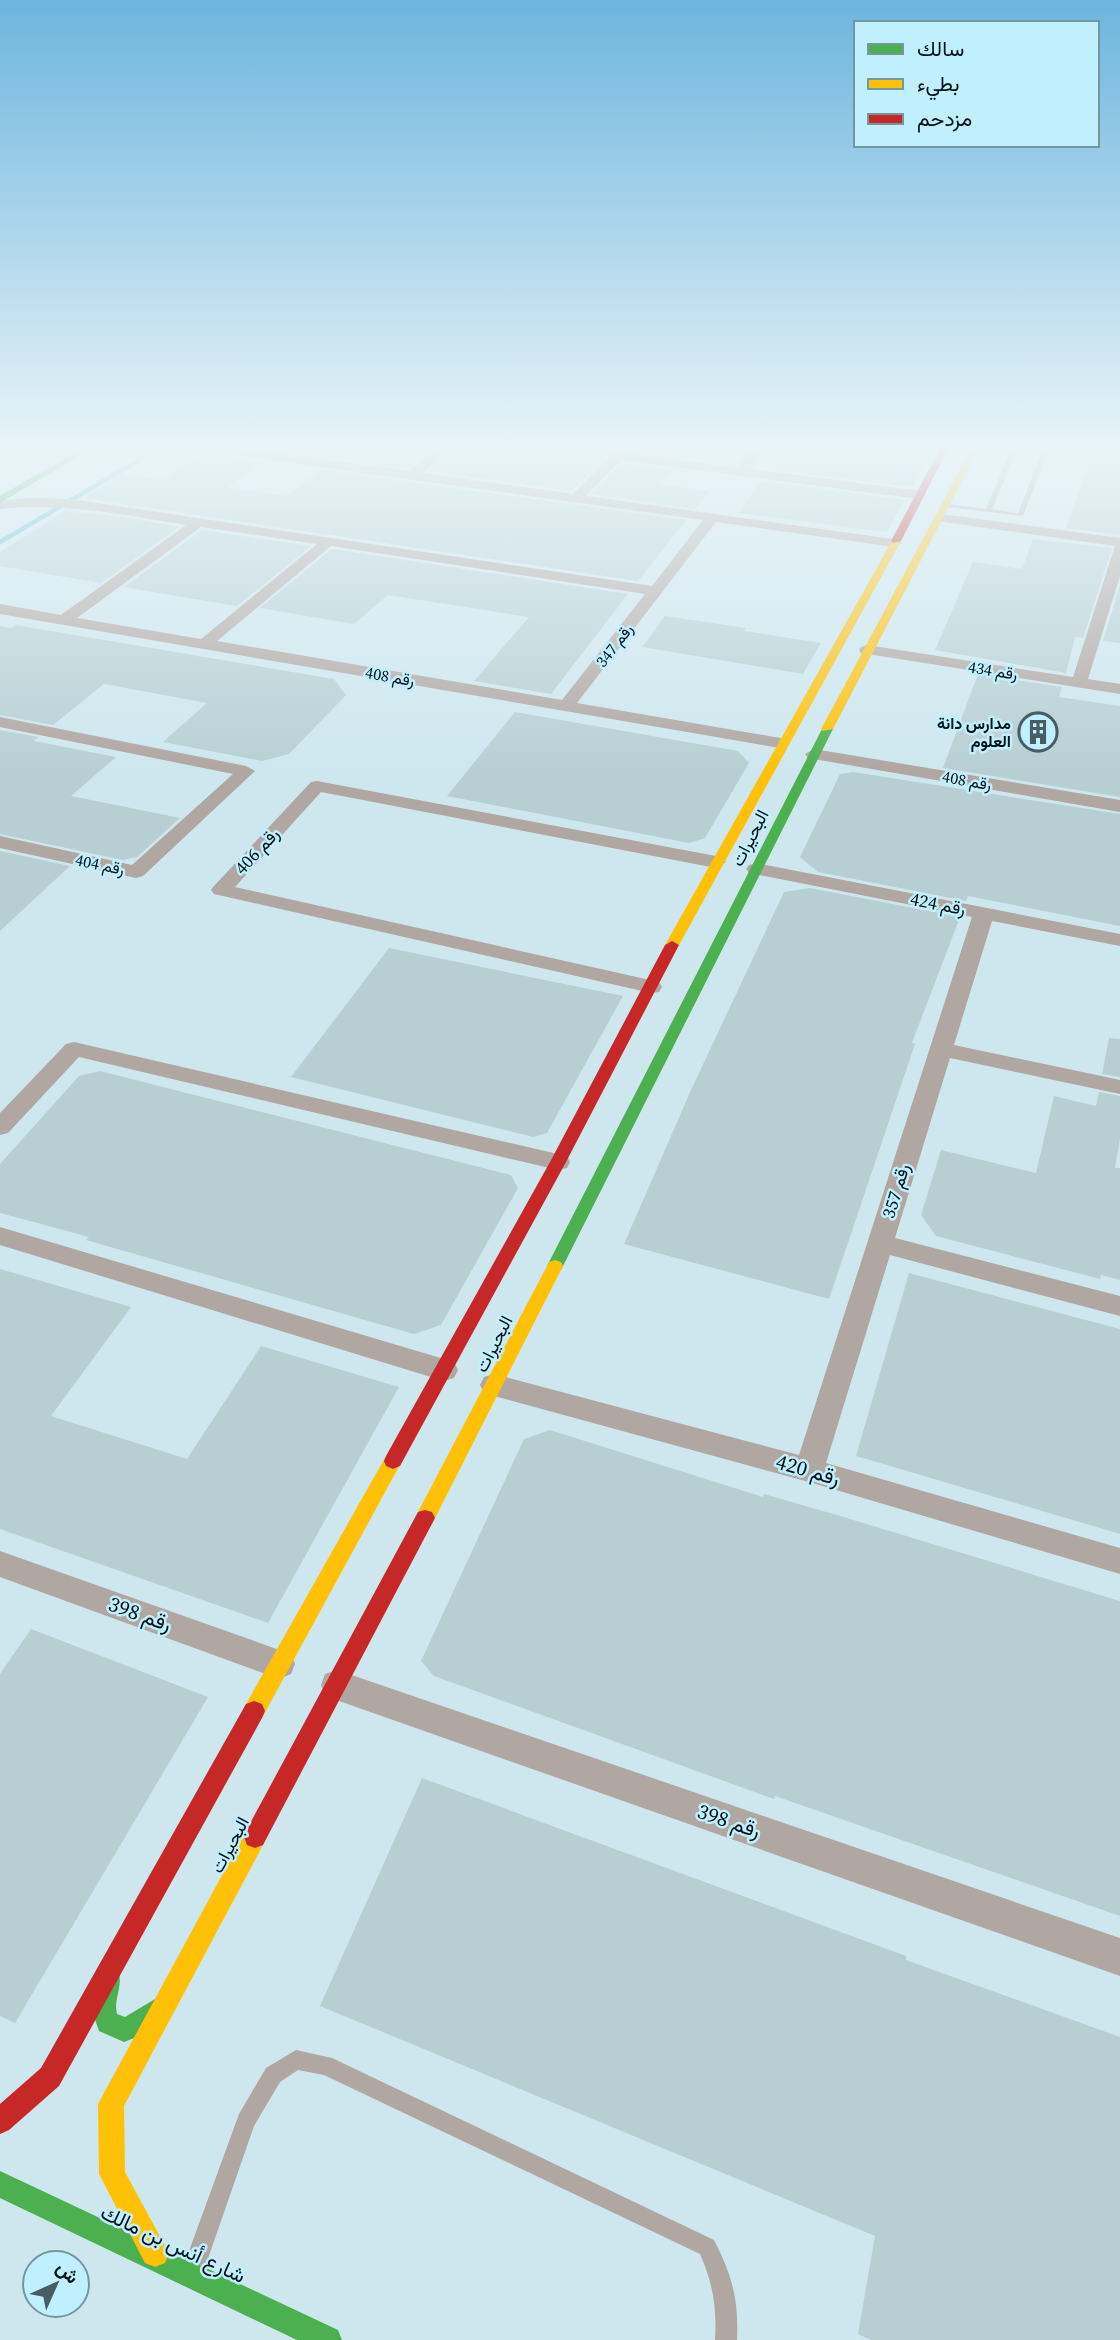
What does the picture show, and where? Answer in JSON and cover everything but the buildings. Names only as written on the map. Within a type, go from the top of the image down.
[{"type":"street","points":[[64,620],[155,554]]},
{"type":"street","points":[[204,644],[313,554]]},
{"type":"street","points":[[410,554],[656,591]]},
{"type":"street","name":"رقم 347","points":[[566,706],[684,554]]},
{"type":"street","name":"البحيرات","points":[[0,2121],[50,2077],[113,1967],[558,1163],[780,743],[889,554]]},
{"type":"street","name":"البحيرات","points":[[159,2261],[112,2174],[111,2104],[337,1685],[494,1385],[867,649],[921,554]]},
{"type":"street","points":[[1079,683],[1112,610],[1119,554]]},
{"type":"street","name":"رقم 408","points":[[0,609],[780,743]]},
{"type":"street","points":[[838,643],[867,649]]},
{"type":"street","name":"رقم 434","points":[[867,649],[1120,690]]},
{"type":"street","name":"رقم 404","points":[[0,722],[246,771],[136,872],[0,842]]},
{"type":"street","name":"رقم 408","points":[[814,754],[1120,806]]},
{"type":"street","name":"رقم 406","points":[[651,987],[221,890],[317,786],[716,862]]},
{"type":"street","name":"رقم 424","points":[[756,869],[1120,940]]},
{"type":"street","name":"رقم 357","points":[[809,1470],[984,913]]},
{"type":"street","points":[[0,1127],[74,1049],[558,1163]]},
{"type":"street","points":[[941,1049],[1120,1087]]},
{"type":"street","points":[[0,1236],[444,1370]]},
{"type":"street","points":[[880,1243],[1120,1306]]},
{"type":"street","name":"رقم 420","points":[[494,1385],[809,1470],[1120,1561]]},
{"type":"street","name":"رقم 398","points":[[0,1564],[279,1664]]},
{"type":"street","name":"رقم 398","points":[[337,1685],[1120,1957]]},
{"type":"street","points":[[113,1967],[103,2007],[108,2022],[124,2030],[140,2023],[166,2004]]},
{"type":"street","name":"شارع أنس بن مالك","points":[[0,2184],[328,2340]]},
{"type":"lane","points":[[191,2276],[246,2121],[273,2075],[296,2060],[325,2065],[707,2247],[724,2281],[728,2309],[726,2340]]},
{"type":"traffic: fast","points":[[555,1266],[827,729]]},
{"type":"traffic: fast","points":[[109,1979],[103,2008],[108,2022],[124,2030],[140,2023],[165,2005]]},
{"type":"traffic: fast","points":[[0,2184],[328,2340]]},
{"type":"traffic: slow","points":[[672,945],[889,554]]},
{"type":"traffic: slow","points":[[827,729],[921,554]]},
{"type":"traffic: slow","points":[[425,1518],[555,1266]]},
{"type":"traffic: slow","points":[[254,1711],[393,1461]]},
{"type":"traffic: slow","points":[[155,2253],[112,2174],[111,2104],[255,1837]]},
{"type":"traffic: jam","points":[[393,1461],[558,1162],[672,945]]},
{"type":"traffic: jam","points":[[255,1837],[425,1518]]},
{"type":"traffic: jam","points":[[0,2121],[50,2077],[254,1711]]},
{"type":"place","name":"مدارس دانة العلوم","points":[[1038,732]]}]
